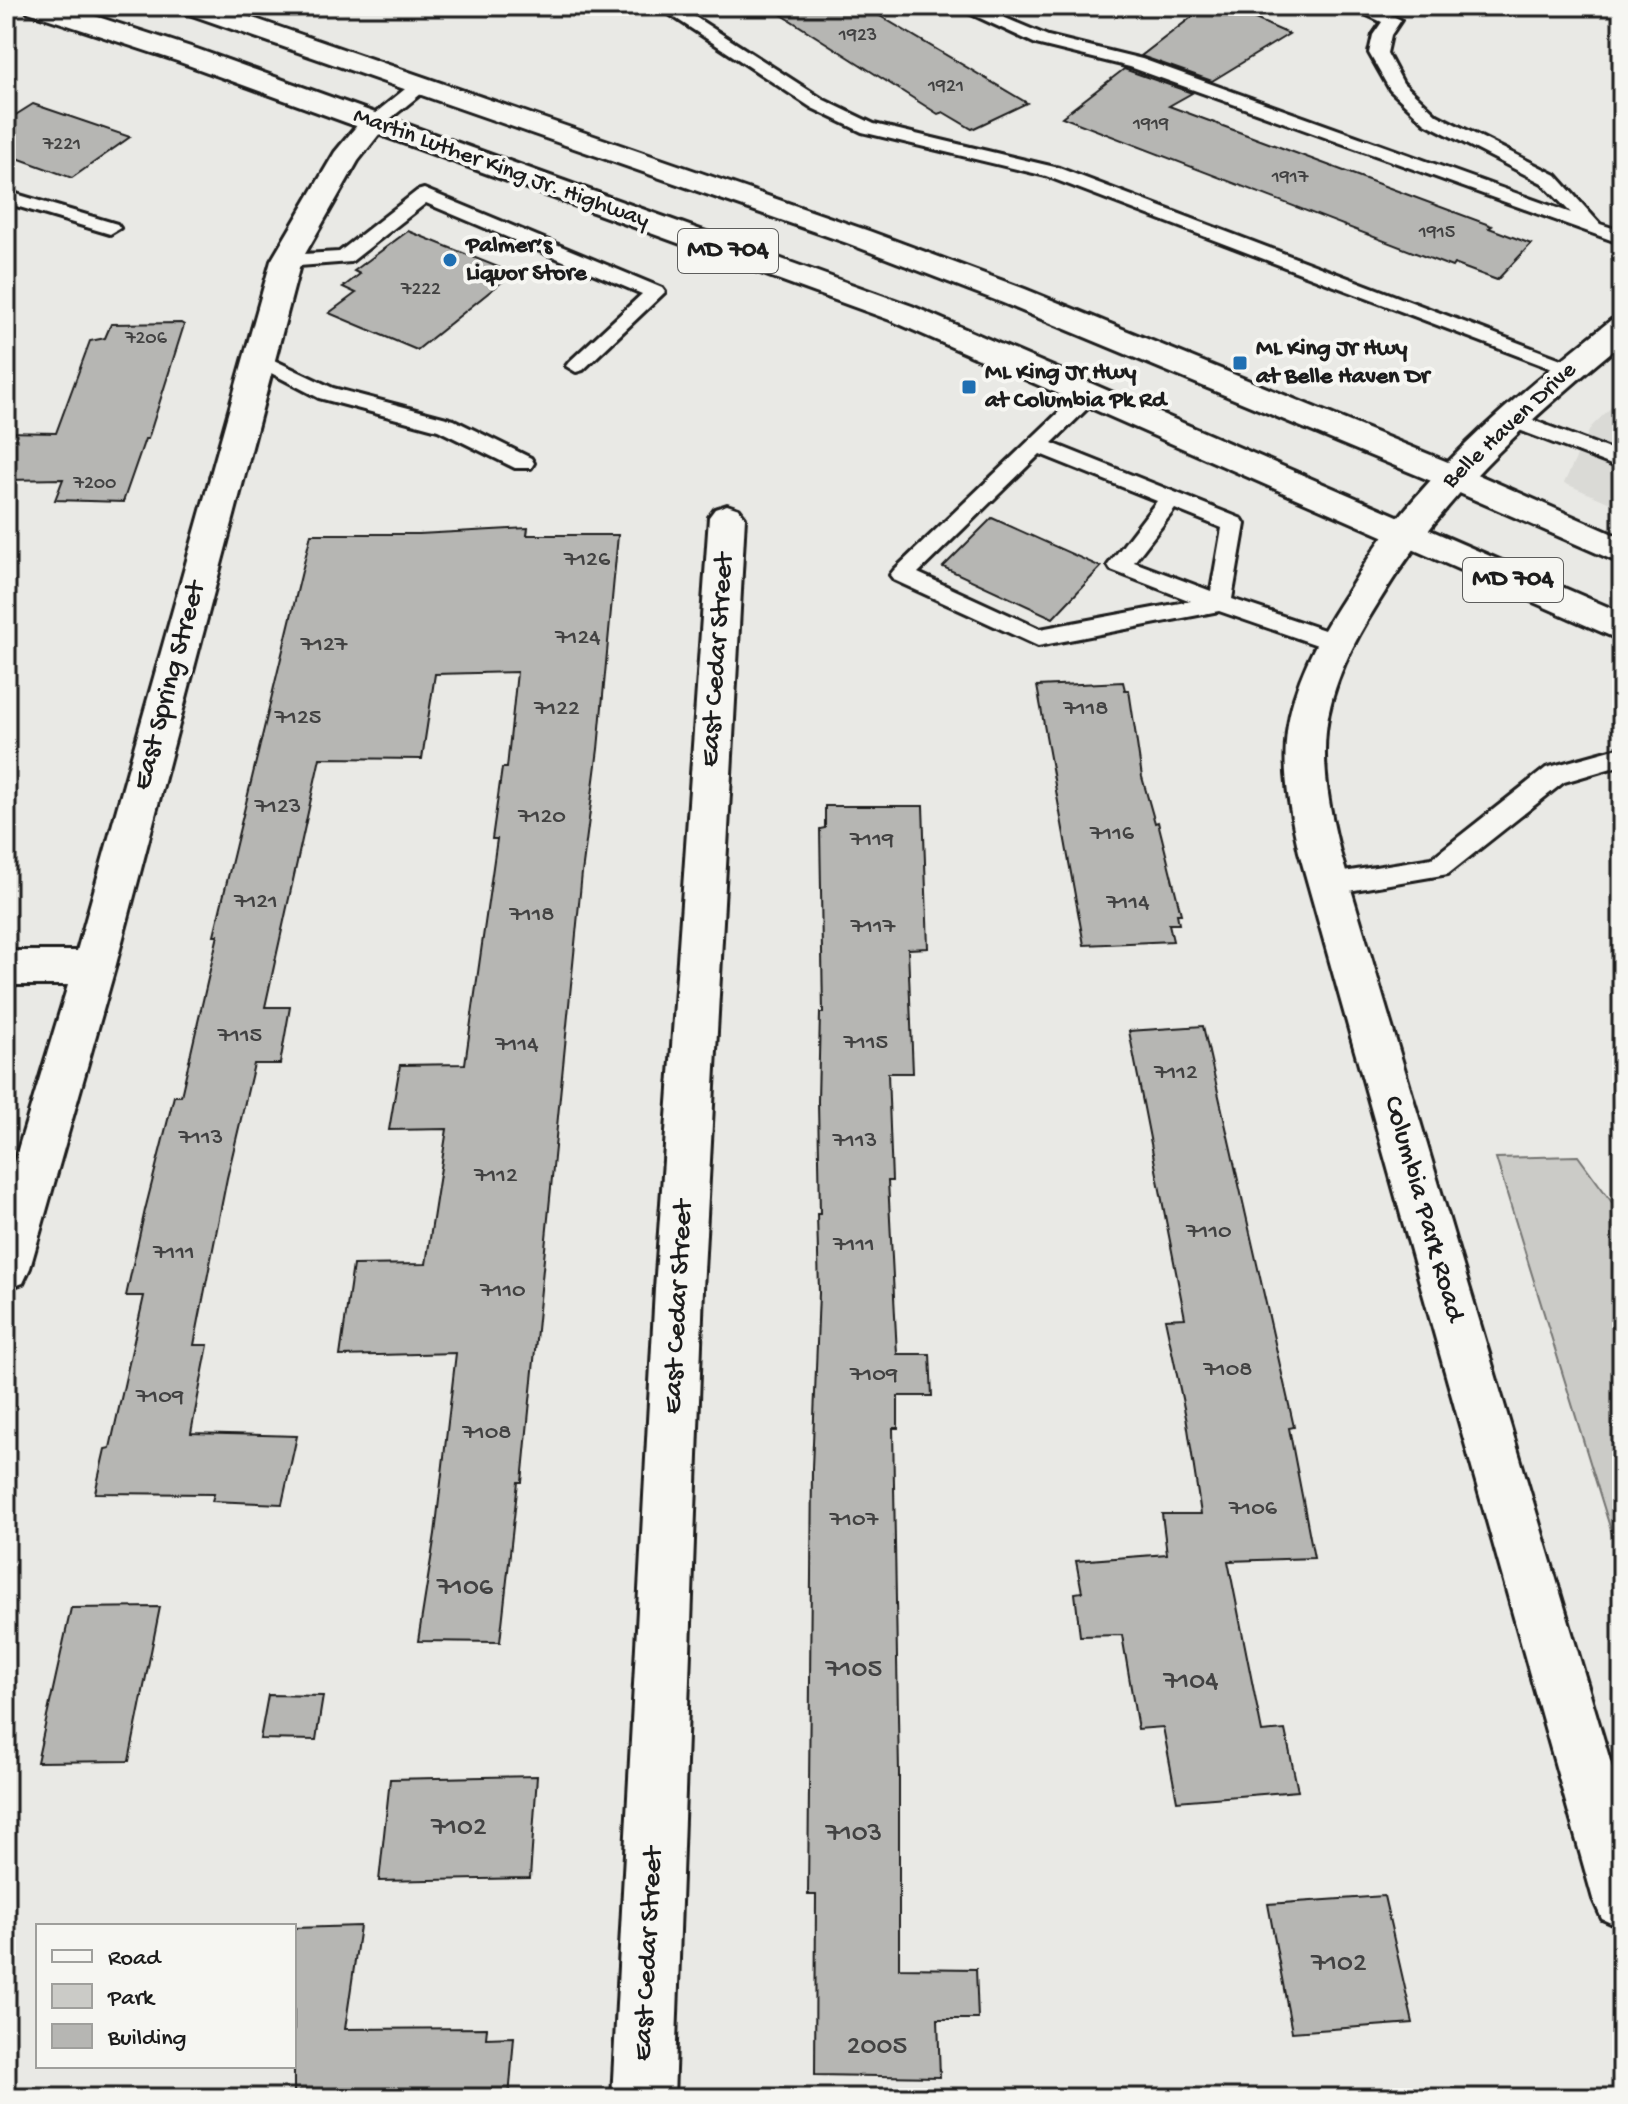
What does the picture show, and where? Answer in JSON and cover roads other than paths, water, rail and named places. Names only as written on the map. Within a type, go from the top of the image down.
[{"type":"street","name":"Martin Luther King Jr. Highway","points":[[37,6],[187,55],[901,313],[1622,628]]},
{"type":"street","name":"Martin Luther King Jr. Highway","points":[[192,6],[956,273],[1453,477],[1622,552]]},
{"type":"street","name":"East Spring Street","points":[[6,1268],[94,968],[286,261],[345,158],[374,123]]},
{"type":"street","name":"Belle Haven Drive","points":[[1405,532],[1453,477],[1570,369],[1622,327]]},
{"type":"street","name":"East Cedar Street","points":[[643,2098],[679,1289],[727,517]]},
{"type":"street","name":"Columbia Park Road","points":[[1405,532],[1334,642],[1310,703],[1305,757],[1309,806],[1622,1899]]},
{"type":"street","points":[[6,968],[94,968]]},
{"type":"lane","points":[[666,6],[818,104],[854,122],[898,137],[1052,172],[1570,369]]},
{"type":"lane","points":[[963,6],[1042,40],[1136,63],[1622,238]]},
{"type":"lane","points":[[1357,6],[1392,20],[1382,35],[1378,53],[1396,86],[1431,119],[1549,179],[1594,226]]},
{"type":"lane","points":[[374,123],[421,85]]},
{"type":"lane","points":[[286,261],[344,258],[424,195],[655,292],[576,366]]},
{"type":"lane","points":[[6,197],[110,228]]},
{"type":"lane","points":[[259,359],[326,393],[446,425],[523,463]]},
{"type":"lane","points":[[1090,394],[902,575],[1038,638],[1220,603]]},
{"type":"lane","points":[[1514,420],[1622,462]]},
{"type":"lane","points":[[1037,445],[1234,524],[1220,603]]},
{"type":"lane","points":[[1171,498],[1119,565],[1334,642]]},
{"type":"lane","points":[[1331,884],[1439,867],[1555,775],[1622,756]]},
{"type":"place","name":"Palmer’s Liquor Store","points":[[450,260]]},
{"type":"place","name":"ML King Jr Hwy at Belle Haven Dr","points":[[1240,363]]},
{"type":"place","name":"ML King Jr Hwy at Columbia Pk Rd","points":[[969,387]]}]
